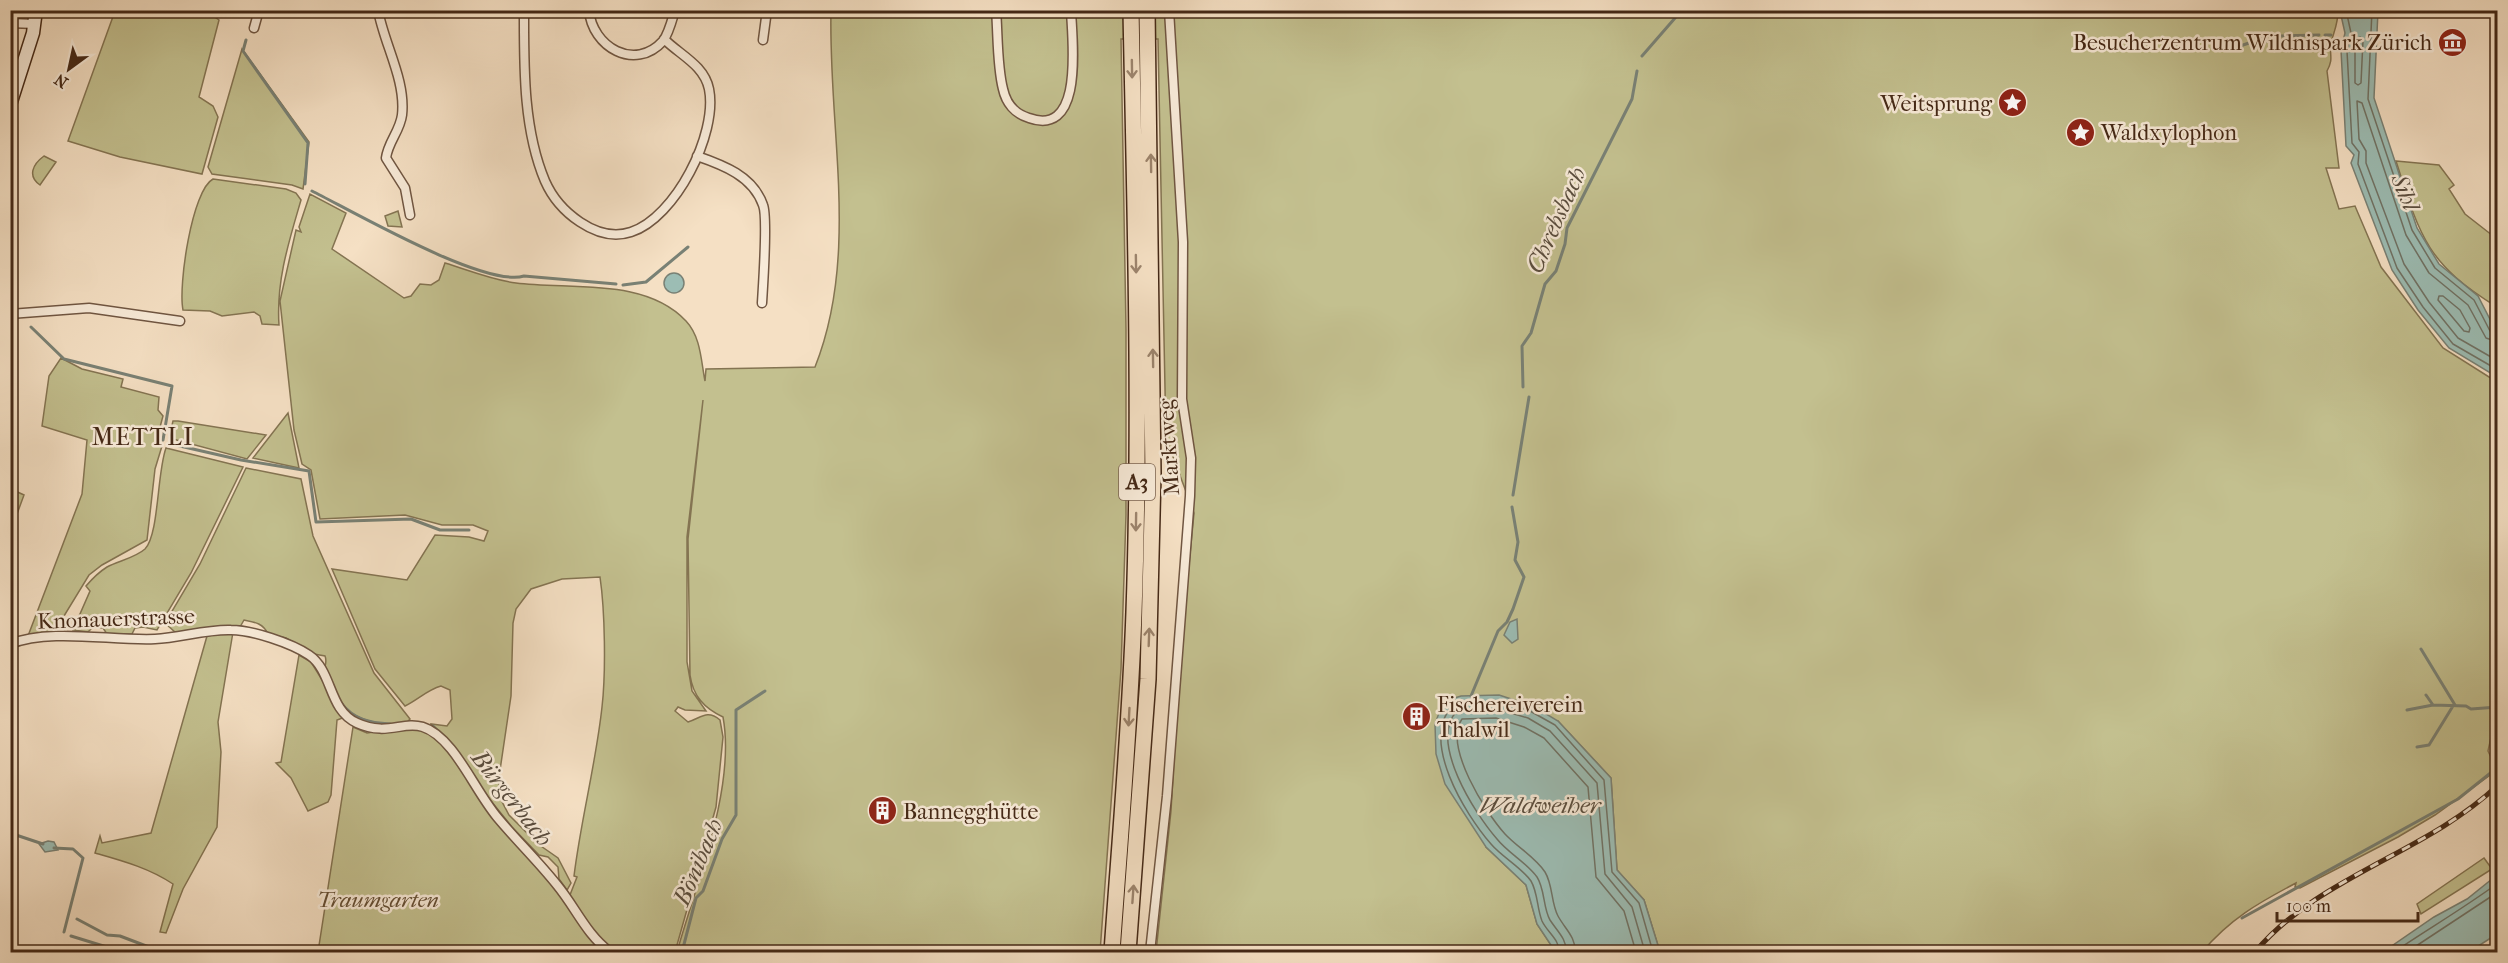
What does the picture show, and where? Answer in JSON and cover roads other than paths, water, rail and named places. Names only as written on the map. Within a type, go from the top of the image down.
[{"type":"highway","name":"A3","points":[[1112,952],[1130,701],[1136,516],[1137,364],[1131,10]]},
{"type":"highway","name":"A3","points":[[1128,952],[1148,679],[1153,474],[1147,10]]},
{"type":"main road","points":[[10,105],[35,24],[36,10]]},
{"type":"street","points":[[254,28],[259,10]]},
{"type":"street","points":[[378,10],[403,105],[398,130],[390,143],[386,158],[405,188],[410,215]]},
{"type":"street","points":[[524,10],[526,78],[535,148],[545,182],[553,196],[572,217],[604,233],[622,234],[639,229],[668,205],[691,171],[697,156],[708,116],[709,88],[695,65],[664,39]]},
{"type":"street","points":[[589,10],[590,24],[595,35],[604,44],[621,53],[639,54],[655,47],[664,39],[675,10]]},
{"type":"street","points":[[763,40],[767,10]]},
{"type":"street","points":[[996,10],[1002,88],[1017,113],[1031,120],[1048,119],[1059,113],[1068,101],[1072,84],[1071,10]]},
{"type":"street","name":"Marktweg","points":[[1150,952],[1167,796],[1191,483],[1189,445],[1182,399],[1183,242],[1169,10]]},
{"type":"street","points":[[10,23],[35,24]]},
{"type":"street","points":[[697,156],[731,169],[752,185],[764,206],[762,303]]},
{"type":"street","points":[[10,314],[89,308],[180,321]]},
{"type":"street","name":"Knonauerstrasse","points":[[10,644],[44,637],[156,639],[232,630],[290,644],[320,665],[345,716],[359,724],[378,728],[415,724],[429,728],[451,749],[496,816],[558,886],[589,934],[610,952]]},
{"type":"water","name":"Sihl","points":[[2340,11],[2378,11],[2374,98],[2417,228],[2439,264],[2478,296],[2497,333],[2497,377],[2449,348],[2418,310],[2392,270],[2351,163],[2354,155],[2346,146],[2341,50],[2345,33]]},
{"type":"water","points":[[674,273],[681,276],[684,283],[681,290],[674,293],[667,290],[664,283],[667,276]]},
{"type":"water","points":[[1517,619],[1518,639],[1512,643],[1504,635],[1510,622]]},
{"type":"water","name":"Waldweiher","points":[[1499,695],[1533,706],[1558,721],[1611,778],[1617,870],[1644,900],[1660,952],[1553,952],[1553,948],[1537,924],[1526,885],[1486,847],[1445,784],[1436,754],[1435,724],[1440,710],[1448,700],[1461,696]]},
{"type":"water","points":[[54,842],[58,850],[45,852],[39,844]]},
{"type":"water","points":[[2497,875],[2497,934],[2469,952],[2383,952],[2434,917],[2467,899]]},
{"type":"waterway","name":"Chrebsbach","points":[[1642,56],[1682,10]]},
{"type":"waterway","points":[[2231,49],[2261,39],[2269,42],[2280,36],[2319,35]]},
{"type":"waterway","points":[[2325,35],[2331,35]]},
{"type":"waterway","points":[[246,40],[243,51],[308,143],[305,184]]},
{"type":"waterway","name":"Chrebsbach","points":[[1523,387],[1522,346],[1531,333],[1545,284],[1556,271],[1565,244],[1567,228],[1632,99],[1637,71]]},
{"type":"waterway","points":[[312,191],[418,246],[480,271],[505,277],[524,276],[616,284]]},
{"type":"waterway","points":[[623,285],[646,282],[688,247]]},
{"type":"waterway","points":[[31,327],[64,359],[172,386],[163,440]]},
{"type":"waterway","name":"Chrebsbach","points":[[1513,495],[1529,397]]},
{"type":"waterway","points":[[171,444],[241,460],[309,471],[316,522],[411,519],[440,530],[469,530]]},
{"type":"waterway","name":"Chrebsbach","points":[[1473,699],[1471,696],[1498,631],[1507,622],[1524,577],[1515,560],[1518,542],[1512,507]]},
{"type":"waterway","points":[[2421,649],[2455,705]]},
{"type":"waterway","name":"Bönibach","points":[[682,952],[696,898],[703,891],[722,839],[736,815],[736,710],[765,691]]},
{"type":"waterway","points":[[2426,695],[2433,705]]},
{"type":"waterway","name":"Bürgerbach","points":[[341,703],[363,720],[390,724]]},
{"type":"waterway","points":[[2407,710],[2433,705],[2466,706],[2471,709],[2498,707]]},
{"type":"waterway","points":[[2417,747],[2429,745],[2453,706]]},
{"type":"waterway","name":"Bürgerbach","points":[[433,726],[438,731]]},
{"type":"waterway","points":[[2242,918],[2458,799],[2498,767]]},
{"type":"waterway","name":"Bönibach","points":[[10,833],[43,844]]},
{"type":"waterway","name":"Bönibach","points":[[54,848],[73,849],[83,858],[64,932]]},
{"type":"waterway","name":"Bönibach","points":[[77,919],[107,935],[120,936],[162,952]]},
{"type":"waterway","name":"Bönibach","points":[[71,936],[123,952]]},
{"type":"waterway","points":[[2201,952],[2204,947]]},
{"type":"railway","points":[[2255,952],[2281,926],[2310,903],[2438,829],[2469,809],[2498,785]]},
{"type":"place","name":"Besucherzentrum Wildnispark Zürich","points":[[2453,42]]},
{"type":"place","name":"Weitsprung","points":[[2013,103]]},
{"type":"place","name":"Waldxylophon","points":[[2080,132]]},
{"type":"place","name":"Fischereiverein Thalwil","points":[[1416,717]]},
{"type":"place","name":"Bannegghütte","points":[[882,811]]},
{"type":"district","name":"METTLI","points":[[143,437]]},
{"type":"park label","name":"Traumgarten","points":[[378,899]]}]
